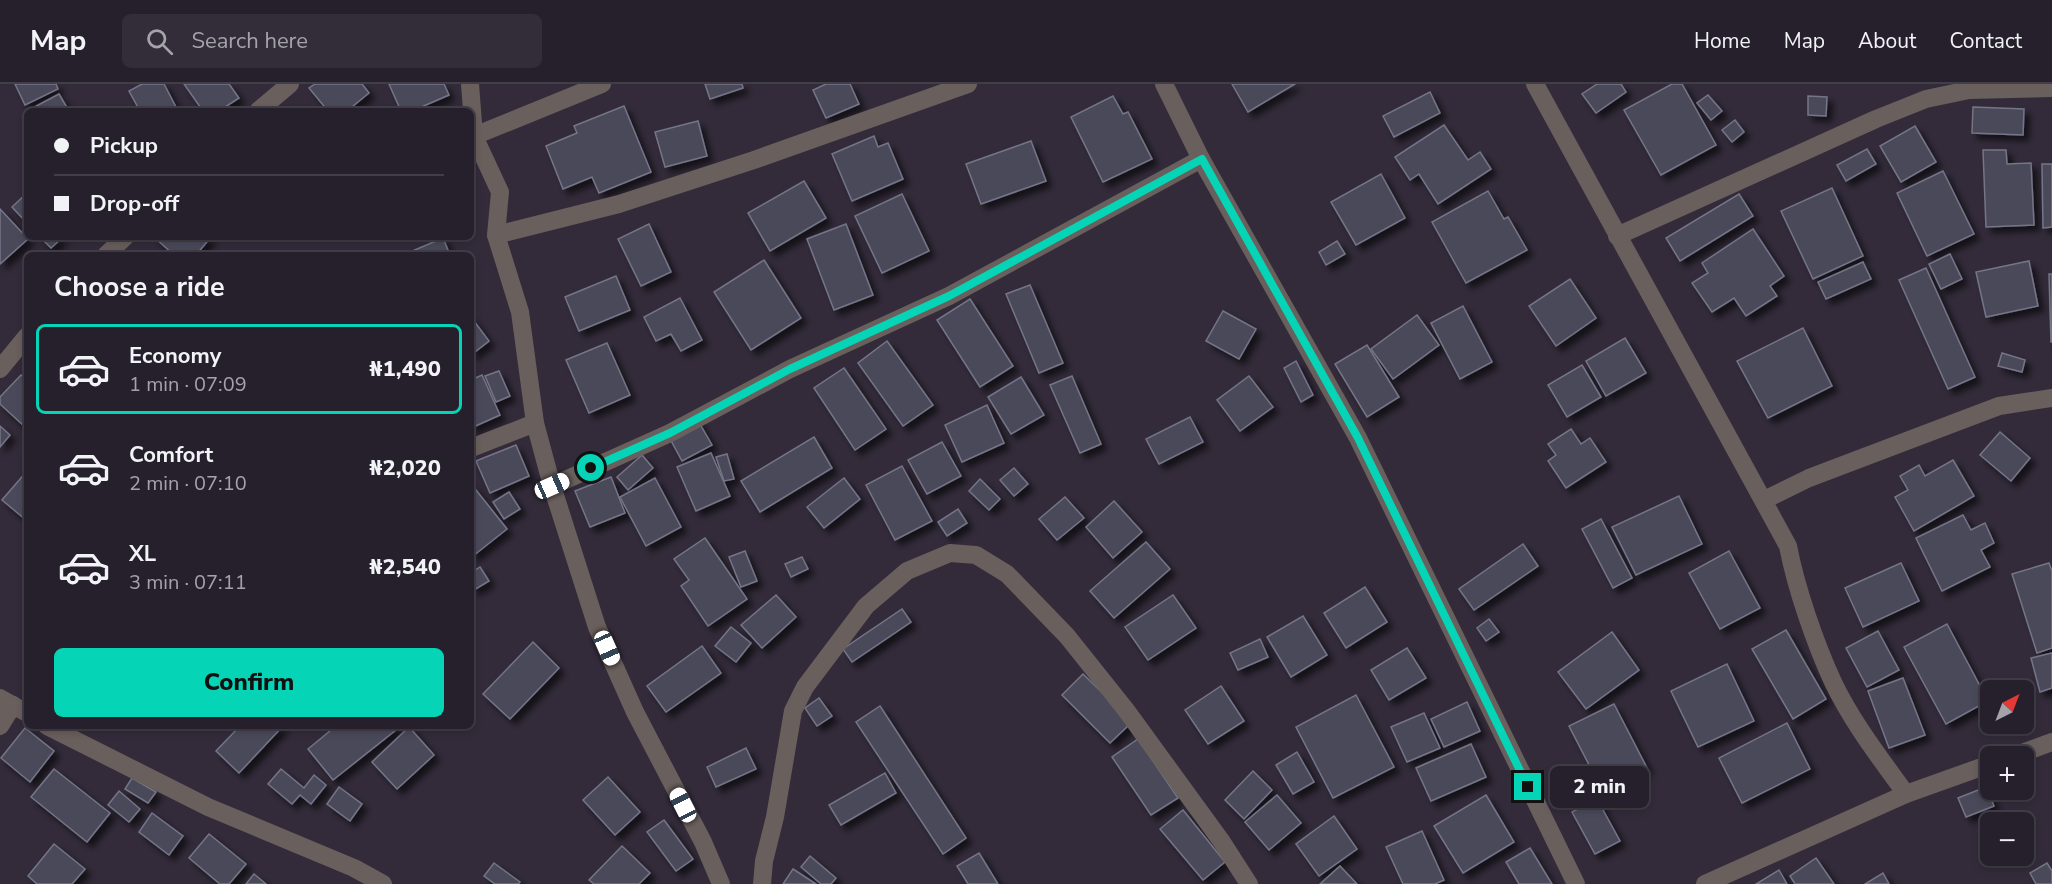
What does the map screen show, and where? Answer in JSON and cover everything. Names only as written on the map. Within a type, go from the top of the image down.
[{"type":"street","points":[[262,108],[290,84]]},
{"type":"street","points":[[470,84],[472,108]]},
{"type":"street","points":[[602,84],[474,136],[500,192],[496,235],[520,312],[535,423],[552,486],[597,627],[635,712],[703,842],[721,884]]},
{"type":"street","points":[[496,235],[619,204],[754,160],[968,84]]},
{"type":"street","points":[[1164,84],[1202,159],[1358,438],[1576,884]]},
{"type":"street","points":[[1535,84],[1788,546],[1793,572],[1833,682],[1865,737],[1906,794]]},
{"type":"street","points":[[1617,236],[1866,123],[1926,99],[1969,90],[2052,88]]},
{"type":"street","points":[[552,486],[670,433],[790,369],[949,296],[1202,159]]},
{"type":"street","points":[[109,252],[121,240]]},
{"type":"street","points":[[0,369],[24,340]]},
{"type":"street","points":[[1764,500],[1809,478],[1999,406],[2052,398]]},
{"type":"street","points":[[474,447],[535,423]]},
{"type":"street","points":[[762,884],[764,861],[775,817],[793,711],[805,687],[866,606],[908,571],[950,553],[976,555],[1007,574],[1066,636],[1133,719],[1222,842],[1249,884]]},
{"type":"street","points":[[0,726],[13,705]]},
{"type":"street","points":[[53,729],[350,876],[383,884]]},
{"type":"street","points":[[2034,749],[2052,742]]},
{"type":"street","points":[[1706,884],[1906,794],[1980,768]]},
{"type":"building","points":[[15,84],[56,84],[58,89],[25,105]]},
{"type":"building","points":[[142,84],[164,84],[176,108],[138,108],[129,91]]},
{"type":"building","points":[[184,84],[229,84],[239,98],[224,108],[201,108]]},
{"type":"building","points":[[315,84],[362,84],[369,93],[351,108],[326,108],[309,88]]},
{"type":"building","points":[[389,84],[444,84],[449,95],[419,108],[400,108]]},
{"type":"building","points":[[705,84],[742,84],[743,88],[710,99]]},
{"type":"building","points":[[826,84],[850,84],[859,104],[826,118],[813,90]]},
{"type":"building","points":[[1232,84],[1295,84],[1248,112]]},
{"type":"building","points":[[1597,84],[1621,84],[1626,92],[1596,113],[1582,94]]},
{"type":"building","points":[[1672,84],[1682,84],[1716,145],[1661,175],[1624,110]]},
{"type":"building","points":[[1430,92],[1440,113],[1394,137],[1383,116]]},
{"type":"building","points":[[59,94],[67,108],[33,108]]},
{"type":"building","points":[[1708,95],[1722,111],[1711,120],[1697,103]]},
{"type":"building","points":[[1113,96],[1123,114],[1128,112],[1152,159],[1103,182],[1071,117]]},
{"type":"building","points":[[1808,96],[1827,97],[1826,116],[1808,115]]},
{"type":"building","points":[[624,106],[651,172],[599,193],[592,177],[563,189],[546,146],[577,133],[574,126]]},
{"type":"building","points":[[1973,107],[2024,109],[2023,135],[1972,133]]},
{"type":"building","points":[[1735,120],[1744,132],[1732,142],[1722,130]]},
{"type":"building","points":[[698,121],[707,156],[665,167],[655,132]]},
{"type":"building","points":[[1444,125],[1468,160],[1480,152],[1491,169],[1438,204],[1419,174],[1410,180],[1395,157]]},
{"type":"building","points":[[1915,126],[1936,162],[1901,182],[1880,146]]},
{"type":"building","points":[[874,136],[878,147],[888,143],[903,179],[852,201],[832,154]]},
{"type":"building","points":[[1031,141],[1046,181],[981,204],[966,164]]},
{"type":"building","points":[[1867,149],[1876,164],[1846,181],[1837,165]]},
{"type":"building","points":[[1983,150],[2006,150],[2007,164],[2031,163],[2034,225],[1986,227]]},
{"type":"building","points":[[2042,164],[2052,164],[2052,227],[2043,228]]},
{"type":"building","points":[[1943,171],[1974,234],[1927,256],[1897,193]]},
{"type":"building","points":[[1381,174],[1405,218],[1356,245],[1331,202]]},
{"type":"building","points":[[804,181],[826,218],[770,251],[748,213]]},
{"type":"building","points":[[1832,188],[1863,256],[1813,279],[1781,211]]},
{"type":"building","points":[[1488,191],[1504,219],[1508,217],[1527,250],[1466,283],[1432,222]]},
{"type":"building","points":[[902,194],[929,251],[882,273],[855,216]]},
{"type":"building","points":[[1739,194],[1753,216],[1680,261],[1666,238]]},
{"type":"building","points":[[24,196],[24,220],[12,207]]},
{"type":"building","points":[[0,209],[24,235],[24,240],[27,240],[0,264]]},
{"type":"building","points":[[649,224],[671,272],[641,286],[618,239]]},
{"type":"building","points":[[846,224],[873,295],[834,310],[807,239]]},
{"type":"building","points":[[1753,229],[1784,276],[1770,286],[1777,296],[1746,316],[1734,298],[1712,312],[1692,283],[1708,273],[1702,263]]},
{"type":"building","points":[[43,240],[60,240],[51,248]]},
{"type":"building","points":[[157,240],[208,240],[198,252],[171,252]]},
{"type":"building","points":[[438,240],[444,240],[449,252],[410,252]]},
{"type":"building","points":[[1337,241],[1345,254],[1326,265],[1319,252]]},
{"type":"building","points":[[1950,254],[1962,279],[1941,289],[1929,264]]},
{"type":"building","points":[[764,260],[801,318],[751,350],[714,292]]},
{"type":"building","points":[[2029,261],[2038,306],[1986,317],[1976,272]]},
{"type":"building","points":[[1863,262],[1871,279],[1826,299],[1818,282]]},
{"type":"building","points":[[1926,268],[1975,377],[1948,389],[1899,280]]},
{"type":"building","points":[[2049,274],[2052,274],[2052,342],[2051,342]]},
{"type":"building","points":[[616,276],[630,310],[579,331],[565,297]]},
{"type":"building","points":[[1570,279],[1596,318],[1556,346],[1529,306]]},
{"type":"building","points":[[1030,285],[1063,363],[1039,373],[1006,294]]},
{"type":"building","points":[[680,298],[702,340],[681,351],[671,334],[656,341],[644,317]]},
{"type":"building","points":[[970,299],[1013,366],[980,387],[937,320]]},
{"type":"building","points":[[1463,306],[1492,362],[1460,379],[1431,323]]},
{"type":"building","points":[[1223,311],[1256,329],[1239,359],[1206,341]]},
{"type":"building","points":[[1417,315],[1439,345],[1393,379],[1371,349]]},
{"type":"building","points":[[474,321],[489,341],[474,353]]},
{"type":"building","points":[[1803,328],[1832,386],[1768,418],[1737,361]]},
{"type":"building","points":[[1625,338],[1646,373],[1606,396],[1586,361]]},
{"type":"building","points":[[887,341],[933,405],[903,426],[858,363]]},
{"type":"building","points":[[607,343],[630,395],[589,413],[566,360]]},
{"type":"building","points":[[1367,345],[1399,397],[1367,417],[1335,364]]},
{"type":"building","points":[[2002,353],[2025,360],[2022,372],[1998,366]]},
{"type":"building","points":[[1296,361],[1313,395],[1301,402],[1284,368]]},
{"type":"building","points":[[1582,365],[1601,397],[1567,417],[1548,385]]},
{"type":"building","points":[[844,368],[886,429],[855,450],[814,388]]},
{"type":"building","points":[[499,371],[510,396],[496,402],[485,376]]},
{"type":"building","points":[[21,375],[24,378],[24,426],[0,404],[0,397]]},
{"type":"building","points":[[482,375],[500,415],[474,427],[474,379]]},
{"type":"building","points":[[1072,376],[1101,444],[1080,453],[1050,385]]},
{"type":"building","points":[[1249,376],[1273,407],[1240,431],[1217,400]]},
{"type":"building","points":[[1021,377],[1044,415],[1011,434],[988,397]]},
{"type":"building","points":[[987,405],[1004,443],[962,462],[945,425]]},
{"type":"building","points":[[1190,417],[1203,442],[1159,464],[1146,439]]},
{"type":"building","points":[[697,419],[712,445],[682,461],[668,435]]},
{"type":"building","points":[[0,426],[10,435],[0,447]]},
{"type":"building","points":[[1571,429],[1581,444],[1590,438],[1606,462],[1566,488],[1548,461],[1556,455],[1548,444]]},
{"type":"building","points":[[2000,432],[2030,458],[2011,481],[1980,455]]},
{"type":"building","points":[[814,437],[832,468],[760,512],[741,481]]},
{"type":"building","points":[[942,442],[961,476],[927,494],[908,460]]},
{"type":"building","points":[[516,445],[529,476],[490,493],[476,461]]},
{"type":"building","points":[[711,453],[730,496],[696,511],[677,467]]},
{"type":"building","points":[[727,454],[734,479],[724,481],[716,457]]},
{"type":"building","points":[[642,455],[653,468],[628,490],[617,477]]},
{"type":"building","points":[[1953,460],[1974,496],[1914,531],[1895,497],[1908,490],[1900,476],[1919,465],[1925,476]]},
{"type":"building","points":[[902,466],[932,521],[895,540],[866,485]]},
{"type":"building","points":[[1014,468],[1028,484],[1014,496],[1000,480]]},
{"type":"building","points":[[24,474],[24,518],[2,500]]},
{"type":"building","points":[[611,477],[625,513],[590,527],[575,491]]},
{"type":"building","points":[[655,478],[681,527],[646,546],[620,497]]},
{"type":"building","points":[[844,478],[860,499],[824,528],[807,507]]},
{"type":"building","points":[[980,479],[1000,499],[989,510],[969,491]]},
{"type":"building","points":[[474,488],[507,529],[474,555]]},
{"type":"building","points":[[509,492],[520,509],[504,519],[493,502]]},
{"type":"building","points":[[1679,496],[1702,544],[1636,575],[1612,527]]},
{"type":"building","points":[[1065,497],[1084,518],[1057,540],[1039,519]]},
{"type":"building","points":[[1114,501],[1142,532],[1113,558],[1086,527]]},
{"type":"building","points":[[958,509],[967,523],[947,536],[938,522]]},
{"type":"building","points":[[1963,515],[1971,530],[1985,523],[1994,543],[1981,550],[1990,567],[1942,591],[1916,538]]},
{"type":"building","points":[[1601,519],[1632,578],[1613,588],[1582,529]]},
{"type":"building","points":[[705,538],[747,599],[708,626],[681,586],[689,580],[674,559]]},
{"type":"building","points":[[1146,542],[1170,569],[1114,618],[1090,591]]},
{"type":"building","points":[[1523,544],[1538,566],[1474,610],[1459,589]]},
{"type":"building","points":[[745,551],[757,581],[741,587],[729,557]]},
{"type":"building","points":[[1729,551],[1760,608],[1720,629],[1689,573]]},
{"type":"building","points":[[802,557],[808,569],[791,577],[785,564]]},
{"type":"building","points":[[1901,563],[1919,601],[1863,627],[1845,588]]},
{"type":"building","points":[[2049,563],[2052,571],[2052,648],[2037,653],[2012,574]]},
{"type":"building","points":[[480,567],[489,581],[474,590],[474,571]]},
{"type":"building","points":[[1365,587],[1387,622],[1346,648],[1324,613]]},
{"type":"building","points":[[776,595],[796,617],[762,648],[741,625]]},
{"type":"building","points":[[1173,595],[1196,628],[1148,660],[1125,627]]},
{"type":"building","points":[[902,609],[911,622],[852,662],[843,649]]},
{"type":"building","points":[[1303,616],[1327,655],[1291,677],[1267,637]]},
{"type":"building","points":[[1489,619],[1499,632],[1486,641],[1477,628]]},
{"type":"building","points":[[1947,624],[1980,686],[1980,705],[1946,724],[1904,647]]},
{"type":"building","points":[[731,627],[751,643],[736,662],[715,646]]},
{"type":"building","points":[[1786,630],[1826,699],[1793,719],[1752,649]]},
{"type":"building","points":[[1878,631],[1899,670],[1867,687],[1846,648]]},
{"type":"building","points":[[1612,632],[1639,670],[1586,709],[1558,672]]},
{"type":"building","points":[[1260,639],[1268,657],[1238,670],[1230,653]]},
{"type":"building","points":[[533,642],[559,668],[510,719],[483,694]]},
{"type":"building","points":[[702,646],[721,673],[666,712],[647,686]]},
{"type":"building","points":[[1407,648],[1426,678],[1389,700],[1371,670]]},
{"type":"building","points":[[2052,653],[2052,688],[2040,692],[2031,658]]},
{"type":"building","points":[[1727,664],[1754,721],[1698,747],[1671,691]]},
{"type":"building","points":[[1083,674],[1132,722],[1110,743],[1062,695]]},
{"type":"building","points":[[1903,678],[1925,735],[1889,748],[1868,691]]},
{"type":"building","points":[[1221,686],[1244,721],[1208,744],[1185,710]]},
{"type":"building","points":[[1356,695],[1394,767],[1333,798],[1296,727]]},
{"type":"building","points":[[819,698],[832,716],[817,726],[805,708]]},
{"type":"building","points":[[1467,702],[1480,731],[1444,747],[1431,719]]},
{"type":"building","points":[[1614,704],[1647,768],[1602,790],[1569,726]]},
{"type":"building","points":[[880,706],[966,838],[943,854],[856,722]]},
{"type":"building","points":[[1424,713],[1440,748],[1407,762],[1391,727]]},
{"type":"building","points":[[1787,723],[1810,769],[1742,803],[1719,758]]},
{"type":"building","points":[[24,729],[54,751],[30,782],[1,758]]},
{"type":"building","points":[[237,729],[280,729],[239,773],[216,751]]},
{"type":"building","points":[[332,729],[397,729],[333,780],[308,749]]},
{"type":"building","points":[[407,729],[411,729],[434,755],[397,789],[372,762]]},
{"type":"building","points":[[1138,739],[1178,798],[1151,815],[1112,757]]},
{"type":"building","points":[[1471,744],[1486,777],[1431,801],[1416,768]]},
{"type":"building","points":[[746,748],[756,769],[716,787],[707,767]]},
{"type":"building","points":[[1297,752],[1314,782],[1293,794],[1276,765]]},
{"type":"building","points":[[54,769],[110,813],[87,842],[31,797]]},
{"type":"building","points":[[281,769],[304,788],[314,775],[326,785],[311,804],[300,795],[292,804],[268,784]]},
{"type":"building","points":[[1253,771],[1272,790],[1244,819],[1225,800]]},
{"type":"building","points":[[885,773],[896,793],[841,825],[829,805]]},
{"type":"building","points":[[608,777],[640,812],[615,835],[583,800]]},
{"type":"building","points":[[132,778],[156,792],[148,803],[125,789]]},
{"type":"building","points":[[339,787],[362,804],[350,821],[327,804]]},
{"type":"building","points":[[1980,789],[1980,800],[1991,800],[1994,806],[1966,817],[1958,798]]},
{"type":"building","points":[[119,791],[140,809],[129,822],[108,805]]},
{"type":"building","points":[[1277,795],[1301,823],[1269,850],[1245,822]]},
{"type":"building","points":[[1486,795],[1514,842],[1463,873],[1434,826]]},
{"type":"building","points":[[1597,799],[1620,841],[1595,854],[1572,812]]},
{"type":"building","points":[[1183,810],[1225,862],[1203,880],[1160,829]]},
{"type":"building","points":[[152,813],[183,836],[169,855],[139,832]]},
{"type":"building","points":[[1334,816],[1357,849],[1319,876],[1296,844]]},
{"type":"building","points":[[664,820],[693,859],[676,871],[647,832]]},
{"type":"building","points":[[1422,831],[1444,880],[1435,884],[1403,884],[1386,847]]},
{"type":"building","points":[[209,834],[246,864],[229,884],[220,884],[189,858]]},
{"type":"building","points":[[54,844],[85,869],[72,884],[37,884],[28,876]]},
{"type":"building","points":[[622,846],[650,873],[639,884],[594,884],[589,880]]},
{"type":"building","points":[[1530,848],[1552,884],[1519,884],[1506,862]]},
{"type":"building","points":[[979,853],[998,884],[968,884],[957,866]]},
{"type":"building","points":[[810,856],[836,878],[831,884],[821,884],[801,867]]},
{"type":"building","points":[[1816,858],[1834,884],[1795,884],[1790,876]]},
{"type":"building","points":[[494,863],[520,882],[518,884],[495,884],[484,876]]},
{"type":"building","points":[[2047,863],[2052,871],[2052,884],[2036,884],[2030,873]]},
{"type":"building","points":[[1340,866],[1357,884],[1320,884]]},
{"type":"building","points":[[793,869],[816,884],[783,884]]},
{"type":"building","points":[[1779,870],[1787,884],[1756,884]]},
{"type":"building","points":[[1883,873],[1889,884],[1865,884]]},
{"type":"building","points":[[254,874],[266,884],[246,884]]},
{"type":"route","points":[[591,468],[670,433],[790,369],[949,296],[1202,159],[1358,438],[1528,787]]}]
